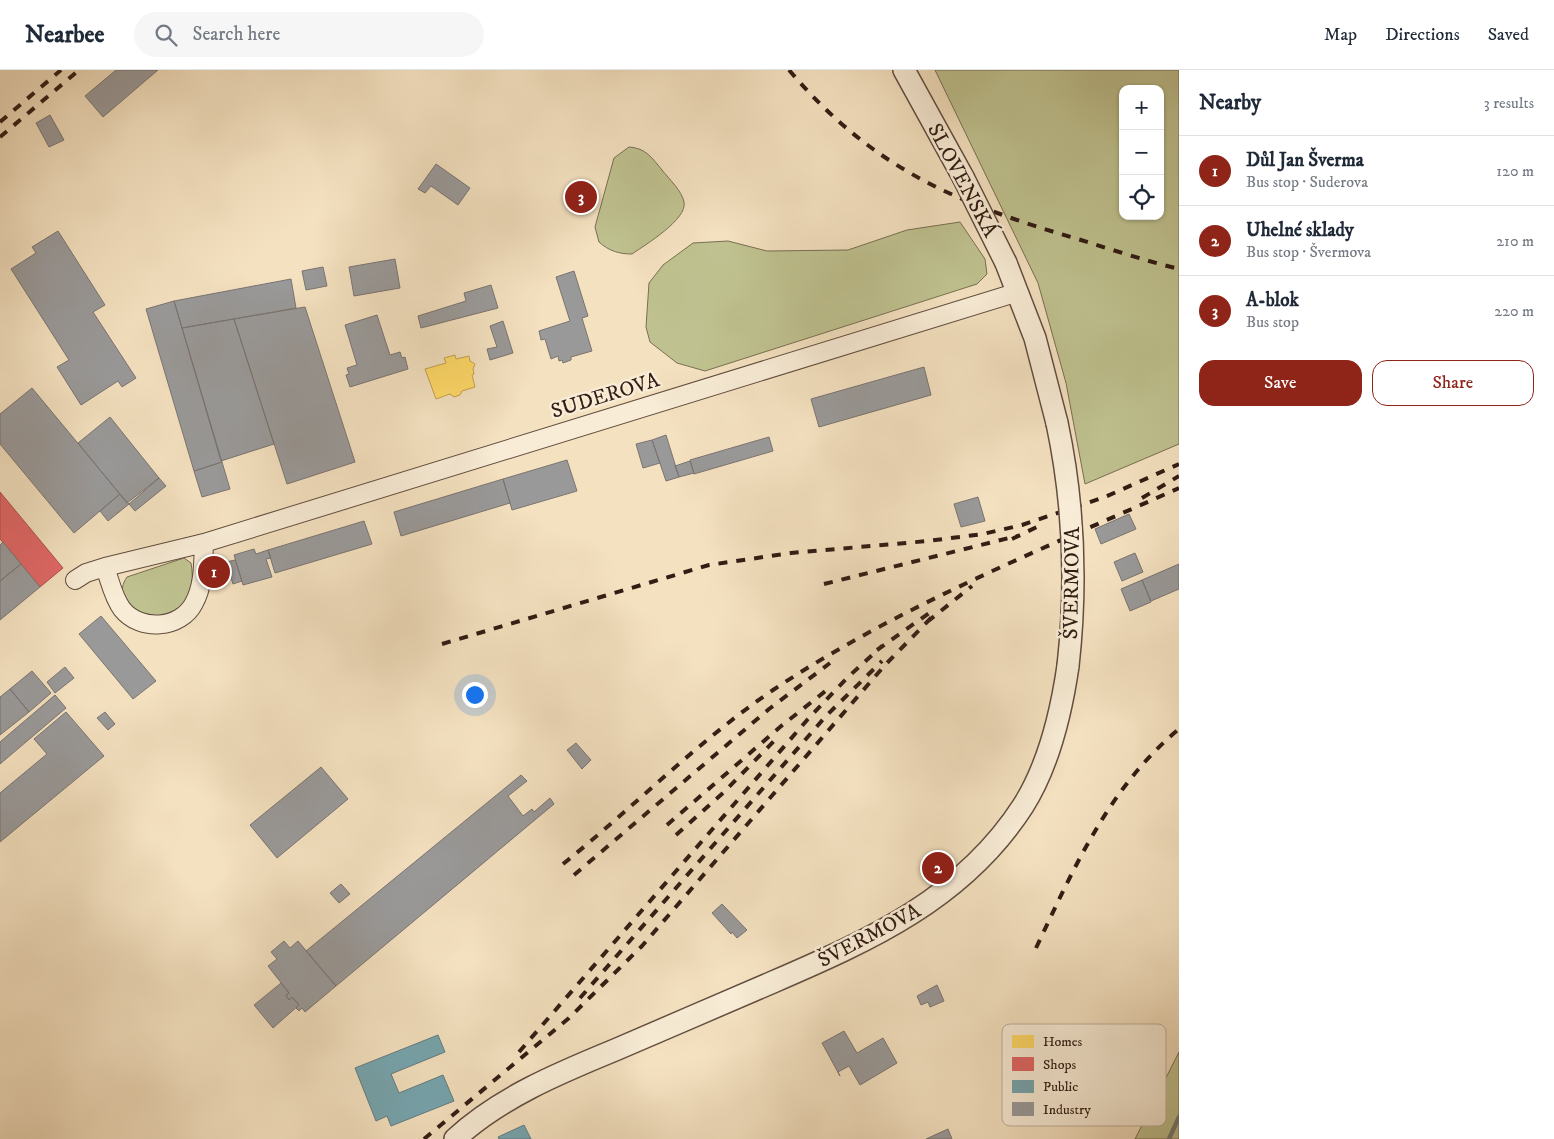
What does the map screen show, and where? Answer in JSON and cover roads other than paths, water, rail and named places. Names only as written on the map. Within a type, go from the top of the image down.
[{"type":"street","name":"SLOVENSKÁ","points":[[904,70],[963,176],[1006,263],[1018,292]]},
{"type":"street","name":"ŠVERMOVA","points":[[455,1139],[470,1125],[510,1099],[584,1063],[867,941],[912,915],[973,866],[1024,805],[1054,734],[1068,666],[1073,598],[1072,520],[1068,481],[1057,423],[1035,338],[1018,292]]},
{"type":"street","name":"SUDEROVA","points":[[75,580],[86,572],[204,543],[1018,292]]},
{"type":"street","points":[[105,567],[115,597],[126,614],[143,623],[167,624],[185,616],[195,602],[203,570],[204,543]]},
{"type":"waterway","points":[[1169,1139],[1179,1117]]},
{"type":"railway","points":[[0,122],[61,70]]},
{"type":"railway","points":[[0,137],[79,70]]},
{"type":"railway","points":[[789,70],[821,105],[853,134],[886,158],[921,179],[957,197],[995,212],[1179,269]]},
{"type":"railway","points":[[442,644],[709,565],[791,553],[928,541],[983,534],[1022,525],[1105,497],[1179,464]]},
{"type":"railway","points":[[1142,498],[1179,476]]},
{"type":"railway","points":[[563,864],[692,752],[745,710],[821,660],[870,632],[971,581],[1179,488]]},
{"type":"railway","points":[[1012,539],[1043,524]]},
{"type":"railway","points":[[824,584],[1017,536]]},
{"type":"railway","points":[[927,622],[972,586]]},
{"type":"railway","points":[[877,650],[932,611]]},
{"type":"railway","points":[[424,1139],[569,1018],[642,946],[885,665],[932,617]]},
{"type":"railway","points":[[519,1052],[808,719],[847,678],[882,646]]},
{"type":"railway","points":[[580,998],[826,716],[882,661]]},
{"type":"railway","points":[[574,875],[769,709],[830,663]]},
{"type":"railway","points":[[667,825],[780,727],[828,689]]},
{"type":"railway","points":[[1036,948],[1079,859],[1113,803],[1132,776],[1179,729]]},
{"type":"railway","points":[[676,835],[723,793],[775,740]]},
{"type":"place","name":"A-blok","points":[[581,197]]},
{"type":"place","name":"Důl Jan Šverma","points":[[214,572]]},
{"type":"place","name":"Uhelné sklady","points":[[938,868]]}]
